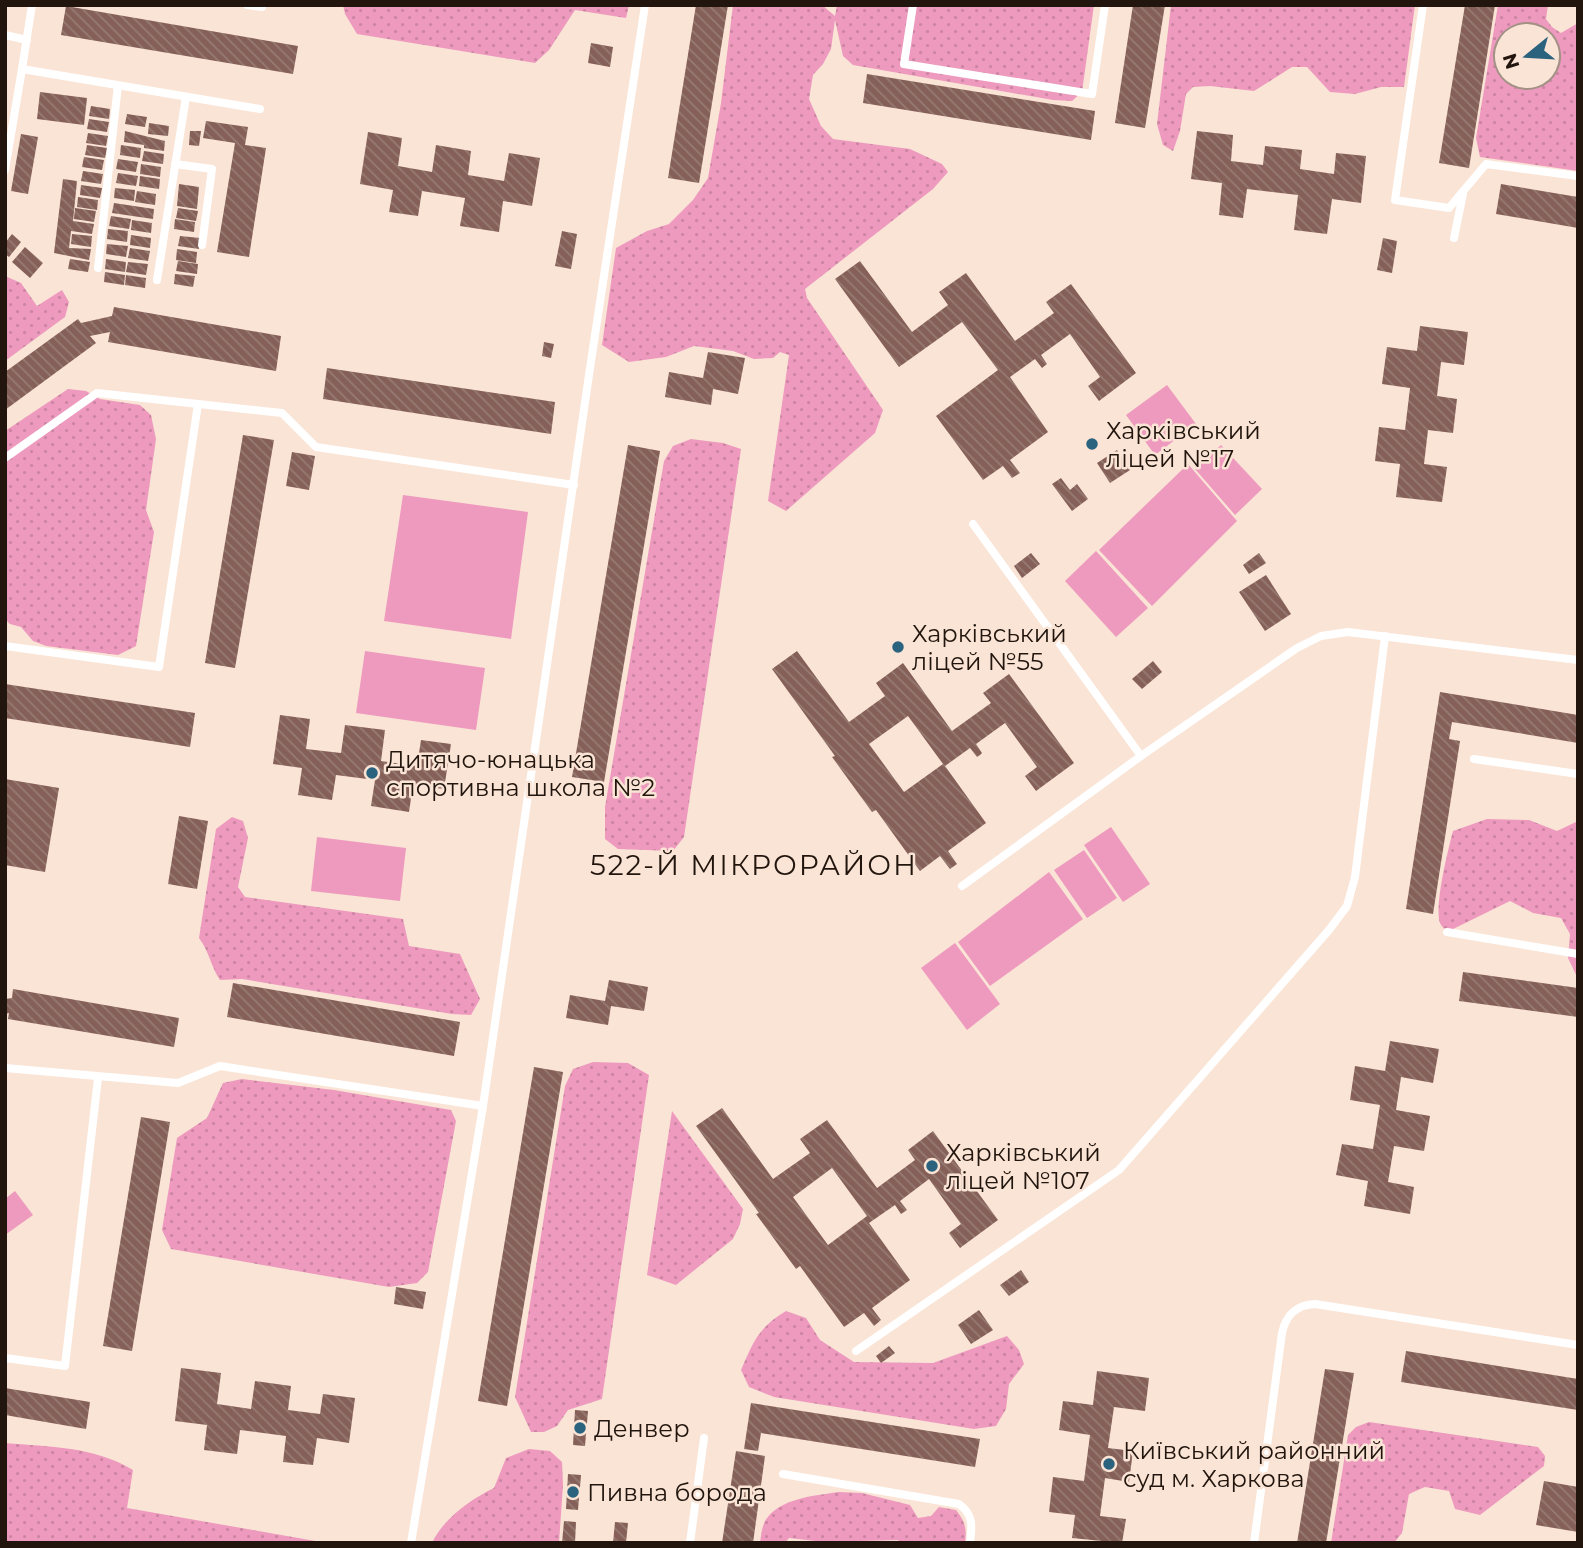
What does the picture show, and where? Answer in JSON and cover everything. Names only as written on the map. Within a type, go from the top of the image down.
[{"type":"lane","points":[[5,170],[32,5]]},
{"type":"lane","points":[[247,5],[262,5]]},
{"type":"lane","points":[[411,1543],[483,1106],[645,5]]},
{"type":"lane","points":[[913,5],[904,64],[1092,94],[1105,5]]},
{"type":"lane","points":[[1423,5],[1395,200],[1449,208],[1486,164],[1578,176]]},
{"type":"lane","points":[[5,35],[27,40]]},
{"type":"lane","points":[[22,69],[260,109]]},
{"type":"lane","points":[[98,268],[118,85]]},
{"type":"lane","points":[[157,280],[186,97]]},
{"type":"lane","points":[[175,164],[212,169],[202,245]]},
{"type":"lane","points":[[1454,238],[1463,191]]},
{"type":"lane","points":[[5,458],[97,393],[282,413],[316,447],[574,485]]},
{"type":"lane","points":[[5,646],[159,667],[198,404]]},
{"type":"lane","points":[[973,524],[1141,756]]},
{"type":"lane","points":[[962,886],[1141,756],[1297,648],[1321,636],[1348,632],[1578,660]]},
{"type":"lane","points":[[856,1351],[1119,1170],[1347,906],[1355,877],[1385,636]]},
{"type":"lane","points":[[1474,759],[1578,774]]},
{"type":"lane","points":[[1447,932],[1578,954]]},
{"type":"lane","points":[[5,1068],[178,1083],[220,1066],[483,1106]]},
{"type":"lane","points":[[5,1358],[65,1366],[98,1078]]},
{"type":"lane","points":[[1254,1543],[1282,1333],[1284,1324],[1296,1309],[1315,1304],[1578,1345]]},
{"type":"lane","points":[[690,1543],[704,1438]]},
{"type":"lane","points":[[783,1474],[960,1504],[972,1520],[970,1543]]},
{"type":"shaded area","points":[[343,5],[629,5],[626,18],[575,10],[549,50],[535,63],[357,34],[345,14]]},
{"type":"shaded area","points":[[733,5],[822,5],[835,16],[837,5],[1094,5],[1082,92],[1072,101],[853,65],[843,56],[835,20],[831,49],[813,75],[809,99],[821,126],[833,139],[910,149],[942,164],[948,172],[933,189],[805,289],[807,298],[883,410],[875,433],[786,511],[768,501],[789,355],[780,352],[773,358],[754,359],[733,351],[694,346],[666,357],[629,362],[602,345],[616,248],[647,231],[669,224],[693,200],[708,178],[721,103]]},
{"type":"shaded area","points":[[1171,5],[1415,5],[1404,87],[1381,87],[1355,94],[1330,92],[1307,67],[1292,67],[1254,91],[1210,86],[1193,87],[1186,94],[1180,131],[1173,151],[1163,145],[1157,124]]},
{"type":"shaded area","points":[[1498,5],[1548,5],[1548,21],[1495,21]]},
{"type":"shaded area","points":[[1578,23],[1578,171],[1480,157],[1476,138],[1492,41],[1492,91],[1562,91],[1562,32]]},
{"type":"shaded area","points":[[5,276],[21,283],[37,306],[62,290],[69,302],[65,317],[5,361]]},
{"type":"shaded area","points":[[1167,385],[1196,424],[1155,455],[1126,415]]},
{"type":"shaded area","points":[[68,389],[86,391],[100,399],[140,405],[151,415],[156,439],[146,510],[154,532],[136,646],[118,655],[46,646],[33,641],[21,627],[10,624],[5,619],[5,431]]},
{"type":"shaded area","points":[[691,439],[723,443],[741,449],[684,837],[673,851],[618,849],[605,839],[605,807],[664,461],[673,446]]},
{"type":"shaded area","points":[[1221,445],[1262,489],[1235,515],[1195,469]]},
{"type":"shaded area","points":[[1188,464],[1237,521],[1152,606],[1099,550]]},
{"type":"shaded area","points":[[403,495],[528,512],[511,639],[384,621]]},
{"type":"shaded area","points":[[1096,551],[1148,608],[1116,637],[1065,581]]},
{"type":"shaded area","points":[[365,651],[485,668],[476,730],[356,713]]},
{"type":"shaded area","points":[[232,817],[243,821],[248,838],[238,887],[245,897],[403,919],[409,946],[460,954],[480,999],[471,1015],[242,979],[220,980],[199,938],[216,829]]},
{"type":"shaded area","points":[[1487,819],[1529,820],[1557,831],[1578,821],[1578,979],[1568,958],[1570,934],[1561,918],[1533,913],[1510,901],[1447,932],[1440,924],[1440,891],[1453,831]]},
{"type":"shaded area","points":[[1111,827],[1150,884],[1123,902],[1084,845]]},
{"type":"shaded area","points":[[317,837],[406,848],[400,901],[311,891]]},
{"type":"shaded area","points":[[1084,850],[1117,898],[1087,918],[1054,870]]},
{"type":"shaded area","points":[[1049,872],[1083,919],[990,986],[958,942]]},
{"type":"shaded area","points":[[955,943],[1000,1004],[967,1030],[921,968]]},
{"type":"shaded area","points":[[593,1062],[628,1063],[649,1075],[602,1399],[568,1410],[557,1426],[544,1432],[531,1432],[515,1397],[565,1086],[573,1069]]},
{"type":"shaded area","points":[[242,1079],[334,1090],[451,1110],[456,1121],[428,1272],[417,1283],[389,1287],[171,1249],[162,1230],[177,1138],[207,1118],[223,1083]]},
{"type":"shaded area","points":[[672,1111],[743,1209],[733,1239],[676,1285],[647,1275]]},
{"type":"shaded area","points":[[15,1191],[33,1215],[5,1235],[5,1199]]},
{"type":"shaded area","points":[[786,1311],[806,1318],[820,1340],[854,1362],[933,1363],[1007,1336],[1019,1350],[1024,1364],[1009,1384],[1006,1409],[996,1426],[974,1429],[774,1397],[749,1387],[741,1370],[758,1336],[769,1323]]},
{"type":"shaded area","points":[[1369,1422],[1538,1447],[1545,1456],[1544,1466],[1480,1515],[1455,1509],[1449,1491],[1425,1487],[1409,1494],[1402,1533],[1394,1543],[1331,1543],[1348,1435],[1356,1427]]},
{"type":"shaded area","points":[[5,1443],[87,1452],[118,1462],[133,1470],[127,1508],[327,1543],[5,1543]]},
{"type":"shaded area","points":[[529,1449],[550,1451],[562,1462],[559,1543],[432,1543],[443,1526],[458,1511],[494,1488],[506,1458]]},
{"type":"shaded area","points":[[838,1492],[862,1493],[910,1505],[918,1518],[931,1516],[939,1507],[956,1510],[965,1525],[965,1543],[900,1543],[898,1540],[824,1542],[789,1538],[785,1543],[760,1543],[765,1521],[779,1507],[798,1499]]},
{"type":"building","points":[[696,5],[728,5],[699,183],[668,178]]},
{"type":"building","points":[[1133,5],[1165,5],[1145,128],[1115,123]]},
{"type":"building","points":[[1465,5],[1495,5],[1469,168],[1439,163]]},
{"type":"building","points":[[66,6],[298,46],[293,74],[61,35]]},
{"type":"building","points":[[591,43],[613,47],[610,67],[588,63]]},
{"type":"building","points":[[867,74],[1095,111],[1091,140],[863,103]]},
{"type":"building","points":[[40,92],[87,98],[84,125],[37,119]]},
{"type":"building","points":[[91,106],[110,109],[109,119],[89,116]]},
{"type":"building","points":[[127,114],[147,117],[145,127],[125,124]]},
{"type":"building","points":[[89,119],[109,122],[107,132],[87,129]]},
{"type":"building","points":[[206,121],[248,127],[245,145],[266,148],[249,257],[217,252],[235,143],[203,138]]},
{"type":"building","points":[[149,123],[169,126],[168,136],[148,134]]},
{"type":"building","points":[[125,131],[165,141],[164,151],[124,142]]},
{"type":"building","points":[[190,131],[201,131],[199,146],[189,145]]},
{"type":"building","points":[[1197,131],[1233,135],[1231,161],[1263,165],[1265,146],[1302,150],[1300,169],[1334,174],[1336,153],[1366,156],[1361,203],[1332,199],[1327,234],[1294,230],[1298,195],[1247,189],[1243,218],[1219,215],[1222,183],[1191,179]]},
{"type":"building","points":[[368,132],[402,138],[398,166],[432,172],[436,145],[471,151],[468,175],[504,181],[509,153],[540,158],[532,206],[503,201],[499,232],[460,226],[465,198],[422,191],[418,216],[389,212],[393,190],[360,184]]},
{"type":"building","points":[[88,133],[108,136],[106,146],[86,143]]},
{"type":"building","points":[[21,134],[38,137],[28,194],[11,191]]},
{"type":"building","points":[[87,145],[107,148],[105,158],[85,155]]},
{"type":"building","points":[[121,145],[141,148],[140,158],[120,155]]},
{"type":"building","points":[[144,151],[164,154],[163,164],[142,161]]},
{"type":"building","points":[[84,157],[104,160],[102,170],[82,167]]},
{"type":"building","points":[[118,159],[138,162],[136,172],[116,169]]},
{"type":"building","points":[[141,164],[161,167],[160,177],[140,174]]},
{"type":"building","points":[[83,171],[103,174],[101,184],[81,181]]},
{"type":"building","points":[[118,173],[138,176],[136,186],[116,183]]},
{"type":"building","points":[[140,176],[160,179],[159,189],[139,186]]},
{"type":"building","points":[[63,179],[77,181],[73,221],[94,224],[92,234],[71,231],[69,248],[91,249],[89,260],[54,253]]},
{"type":"building","points":[[179,184],[199,187],[197,209],[177,206]]},
{"type":"building","points":[[1501,184],[1578,197],[1578,228],[1496,214]]},
{"type":"building","points":[[81,185],[102,188],[100,198],[80,195]]},
{"type":"building","points":[[115,188],[135,190],[134,201],[114,198]]},
{"type":"building","points":[[137,191],[156,194],[155,205],[135,202]]},
{"type":"building","points":[[78,197],[98,200],[97,210],[77,207]]},
{"type":"building","points":[[114,203],[154,209],[153,219],[112,213]]},
{"type":"building","points":[[75,208],[96,211],[94,222],[74,219]]},
{"type":"building","points":[[178,208],[198,211],[196,221],[176,218]]},
{"type":"building","points":[[111,216],[131,219],[129,229],[109,226]]},
{"type":"building","points":[[175,219],[195,222],[194,232],[174,229]]},
{"type":"building","points":[[132,220],[152,223],[151,233],[131,230]]},
{"type":"building","points":[[108,229],[128,231],[127,242],[107,239]]},
{"type":"building","points":[[562,231],[577,234],[571,269],[555,266]]},
{"type":"building","points":[[12,234],[21,242],[9,257],[5,254],[5,243]]},
{"type":"building","points":[[72,234],[92,236],[91,247],[71,244]]},
{"type":"building","points":[[131,235],[151,238],[150,248],[130,245]]},
{"type":"building","points":[[180,236],[200,238],[199,249],[178,246]]},
{"type":"building","points":[[1383,238],[1397,241],[1392,273],[1377,270]]},
{"type":"building","points":[[107,244],[128,246],[126,257],[106,254]]},
{"type":"building","points":[[25,247],[43,263],[30,278],[12,262]]},
{"type":"building","points":[[130,248],[150,251],[148,261],[128,258]]},
{"type":"building","points":[[177,249],[197,252],[196,263],[176,260]]},
{"type":"building","points":[[70,259],[90,262],[88,272],[68,269]]},
{"type":"building","points":[[106,259],[126,262],[125,272],[105,269]]},
{"type":"building","points":[[178,261],[198,264],[197,274],[176,271]]},
{"type":"building","points":[[860,261],[912,332],[948,305],[939,292],[966,273],[1015,341],[1054,313],[1046,302],[1071,284],[1136,373],[1099,401],[1088,386],[1100,377],[1070,334],[1041,355],[1047,364],[1042,368],[1035,359],[1010,377],[1048,432],[1010,460],[1020,473],[1012,478],[1003,466],[983,480],[936,416],[998,370],[962,322],[899,367],[835,279]]},
{"type":"building","points":[[128,262],[148,264],[146,275],[126,272]]},
{"type":"building","points":[[105,272],[125,275],[124,285],[104,282]]},
{"type":"building","points":[[175,274],[195,276],[193,287],[174,284]]},
{"type":"building","points":[[126,275],[146,278],[145,288],[125,285]]},
{"type":"building","points":[[114,307],[281,336],[276,371],[108,342],[110,332],[90,336],[96,343],[5,410],[5,372],[78,319],[81,323],[112,316]]},
{"type":"building","points":[[1420,326],[1468,332],[1464,365],[1441,362],[1437,396],[1457,399],[1453,433],[1428,430],[1424,464],[1447,467],[1442,502],[1396,497],[1400,464],[1375,461],[1379,427],[1405,430],[1410,388],[1382,384],[1387,347],[1417,351]]},
{"type":"building","points":[[544,342],[554,344],[551,358],[542,356]]},
{"type":"building","points":[[708,352],[745,358],[738,394],[713,389],[711,405],[665,397],[669,372],[703,378]]},
{"type":"building","points":[[327,368],[555,402],[551,434],[323,399]]},
{"type":"building","points":[[243,435],[274,440],[235,668],[205,663]]},
{"type":"building","points":[[628,445],[660,451],[604,782],[572,777]]},
{"type":"building","points":[[1117,450],[1130,470],[1110,483],[1097,463]]},
{"type":"building","points":[[292,452],[315,456],[309,490],[286,486]]},
{"type":"building","points":[[1061,478],[1070,490],[1077,484],[1088,499],[1072,511],[1052,484]]},
{"type":"building","points":[[1031,553],[1040,564],[1022,578],[1014,566]]},
{"type":"building","points":[[1259,553],[1266,563],[1249,574],[1243,565]]},
{"type":"building","points":[[1266,575],[1291,614],[1265,631],[1239,592]]},
{"type":"building","points":[[797,651],[849,722],[885,696],[876,683],[903,663],[952,731],[991,703],[983,693],[1009,674],[1074,763],[1036,791],[1025,776],[1037,767],[1005,723],[976,744],[982,753],[980,755],[977,757],[970,748],[945,766],[986,823],[948,851],[957,864],[950,869],[940,856],[920,871],[876,810],[872,812],[772,669]],"holes":[[[908,716],[943,764],[904,792],[869,744]]]},
{"type":"building","points":[[1153,661],[1162,672],[1142,689],[1132,679]]},
{"type":"building","points":[[5,684],[195,713],[190,747],[5,718]]},
{"type":"building","points":[[1440,692],[1578,715],[1578,743],[1452,722],[1449,739],[1460,741],[1433,914],[1406,909]]},
{"type":"building","points":[[280,715],[310,719],[306,749],[341,753],[345,725],[385,730],[381,761],[417,766],[421,740],[451,744],[444,789],[413,785],[409,812],[371,806],[375,780],[336,775],[332,800],[298,795],[302,768],[273,764]]},
{"type":"building","points":[[5,779],[59,788],[45,872],[5,865]]},
{"type":"building","points":[[179,816],[208,821],[197,889],[168,884]]},
{"type":"building","points":[[1463,972],[1578,988],[1578,1017],[1459,1001]]},
{"type":"building","points":[[609,980],[648,987],[644,1011],[611,1006],[608,1025],[566,1018],[570,995],[605,1001]]},
{"type":"building","points":[[233,983],[460,1022],[454,1056],[227,1017]]},
{"type":"building","points":[[13,989],[179,1018],[174,1047],[8,1019],[9,1013],[5,1014],[5,999],[12,998]]},
{"type":"building","points":[[1390,1041],[1439,1049],[1433,1083],[1401,1077],[1396,1110],[1430,1116],[1424,1151],[1394,1146],[1388,1182],[1414,1187],[1410,1214],[1364,1206],[1368,1181],[1336,1175],[1342,1144],[1373,1149],[1380,1105],[1350,1100],[1355,1066],[1385,1071]]},
{"type":"building","points":[[534,1067],[563,1072],[507,1406],[478,1401]]},
{"type":"building","points":[[722,1108],[773,1179],[810,1153],[800,1139],[827,1120],[877,1188],[915,1160],[908,1150],[933,1131],[998,1220],[960,1248],[949,1233],[961,1224],[929,1179],[900,1201],[907,1210],[901,1214],[895,1205],[869,1223],[910,1280],[872,1308],[881,1320],[874,1326],[864,1313],[844,1327],[800,1266],[796,1269],[696,1126]],"holes":[[[832,1168],[867,1216],[828,1245],[793,1197]]]},
{"type":"building","points":[[141,1117],[170,1122],[132,1351],[103,1346]]},
{"type":"building","points":[[1021,1270],[1029,1282],[1009,1296],[1000,1285]]},
{"type":"building","points":[[396,1287],[426,1292],[423,1309],[394,1304]]},
{"type":"building","points":[[979,1310],[993,1330],[971,1344],[958,1325]]},
{"type":"building","points":[[889,1346],[895,1353],[881,1363],[876,1356]]},
{"type":"building","points":[[1406,1351],[1578,1379],[1578,1410],[1401,1382]]},
{"type":"building","points":[[181,1368],[221,1373],[217,1404],[251,1409],[255,1381],[291,1386],[288,1410],[320,1414],[323,1394],[355,1398],[349,1443],[317,1438],[313,1465],[283,1462],[286,1436],[240,1430],[237,1454],[204,1450],[207,1425],[175,1421]]},
{"type":"building","points":[[1325,1369],[1354,1373],[1326,1543],[1297,1543]]},
{"type":"building","name":"Київський районний суд м. Харкова","points":[[1097,1371],[1149,1378],[1145,1411],[1114,1407],[1108,1448],[1133,1451],[1129,1482],[1105,1478],[1100,1516],[1126,1519],[1122,1543],[1072,1538],[1075,1515],[1049,1512],[1053,1477],[1084,1481],[1090,1435],[1059,1430],[1063,1401],[1093,1405]]},
{"type":"building","points":[[5,1388],[90,1402],[86,1429],[5,1415]]},
{"type":"building","points":[[751,1403],[980,1439],[975,1467],[761,1433],[758,1451],[744,1449]]},
{"type":"building","name":"Денвер","points":[[575,1410],[588,1411],[585,1446],[573,1445]]},
{"type":"building","points":[[736,1451],[765,1456],[753,1543],[722,1543]]},
{"type":"building","name":"Пивна борода","points":[[568,1474],[581,1475],[578,1510],[566,1509]]},
{"type":"building","points":[[1544,1481],[1578,1487],[1578,1532],[1536,1525]]},
{"type":"building","points":[[564,1521],[576,1522],[575,1543],[562,1543]]},
{"type":"building","points":[[615,1522],[628,1523],[626,1543],[613,1543]]},
{"type":"place","name":"Харківський ліцей №17","points":[[1092,444]]},
{"type":"place","name":"Харківський ліцей №55","points":[[898,647]]},
{"type":"place","name":"Дитячо-юнацька спортивна школа №2","points":[[372,773]]},
{"type":"place","name":"Харківський ліцей №107","points":[[932,1166]]},
{"type":"place","name":"Денвер","points":[[580,1428]]},
{"type":"place","name":"Київський районний суд м. Харкова","points":[[1109,1464]]},
{"type":"place","name":"Пивна борода","points":[[573,1492]]},
{"type":"district","name":"522-Й МІКРОРАЙОН","points":[[754,865]]}]
